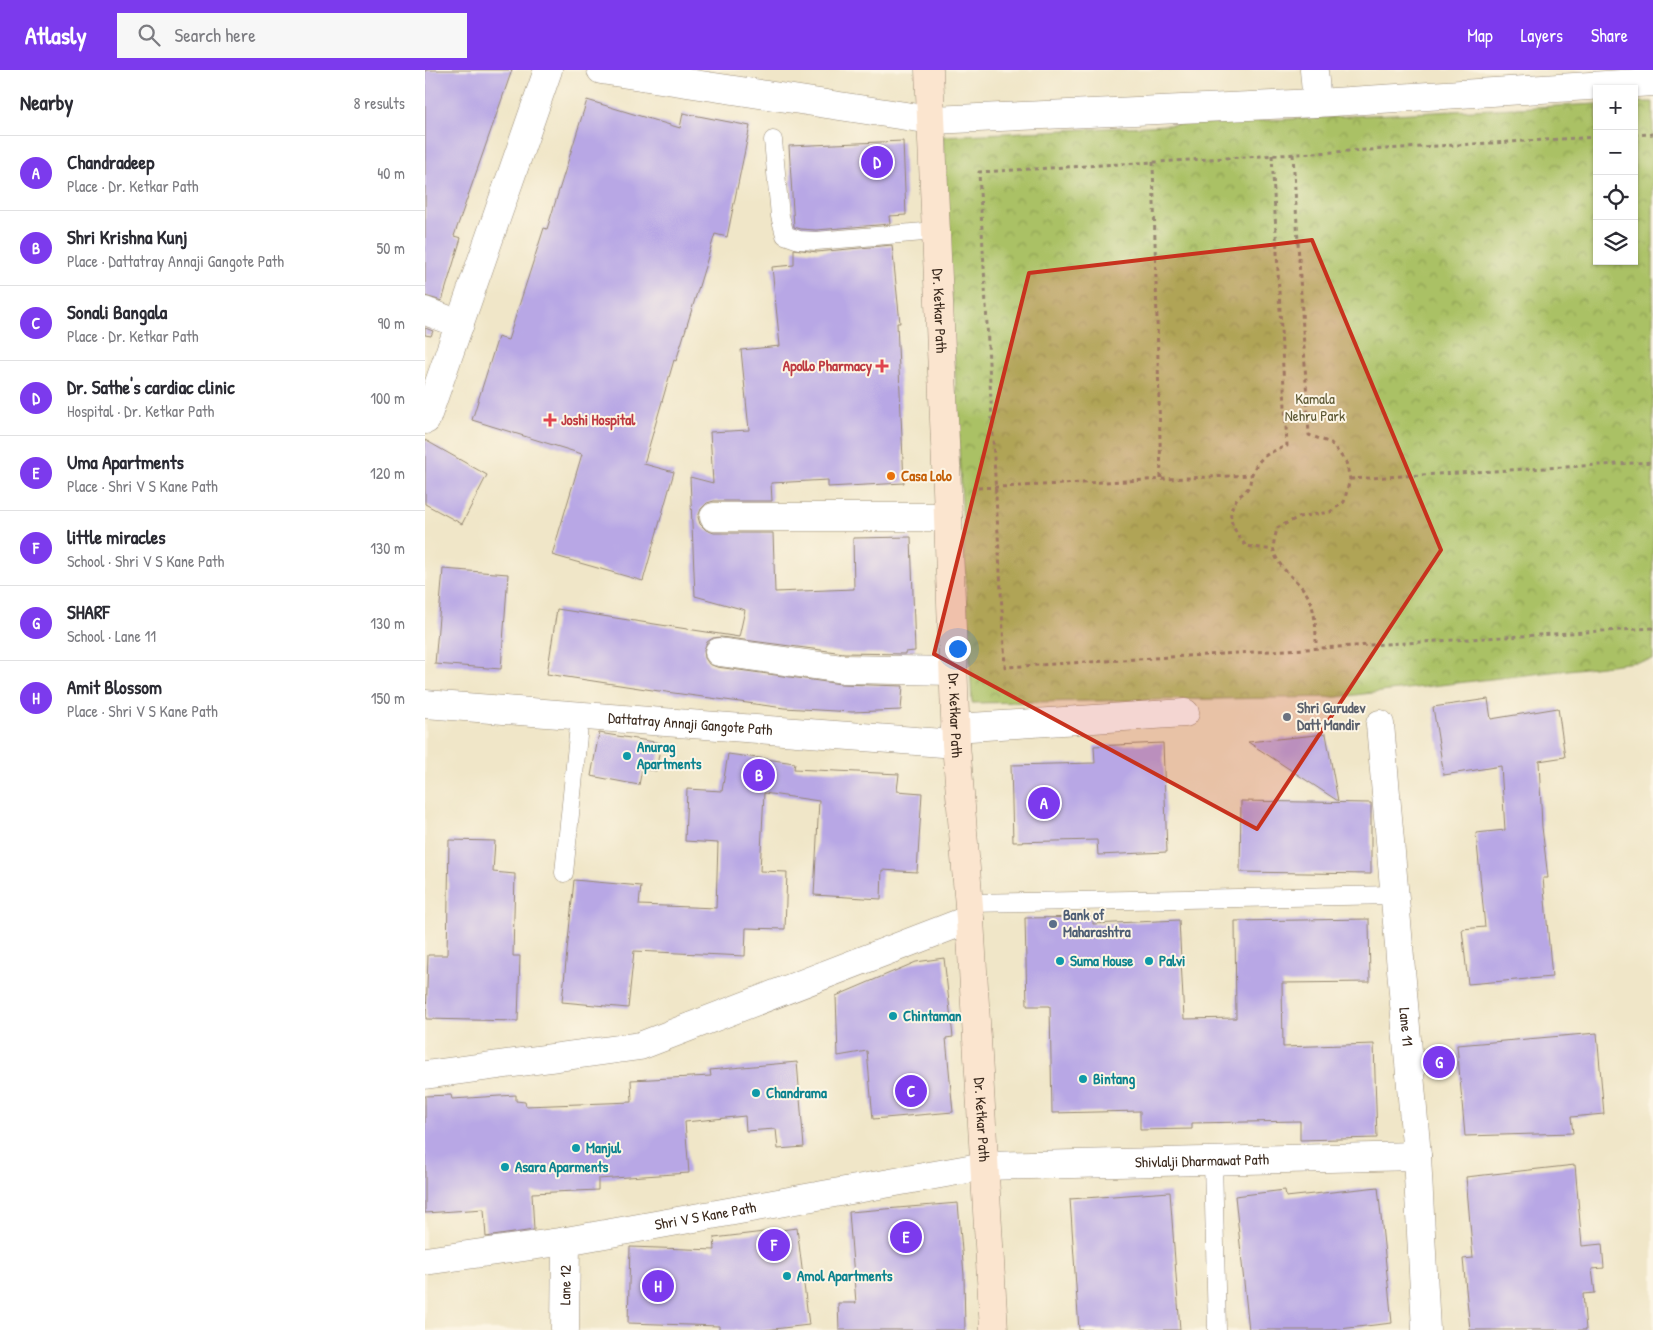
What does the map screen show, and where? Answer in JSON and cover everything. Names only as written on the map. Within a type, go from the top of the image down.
[{"type":"street","points":[[427,420],[548,70]]},
{"type":"street","points":[[601,70],[931,120],[1317,103],[1653,82]]},
{"type":"street","name":"Dr. Ketkar Path","points":[[929,70],[956,736],[970,911],[994,1330]]},
{"type":"street","points":[[1314,70],[1317,103]]},
{"type":"street","points":[[425,311],[460,324]]},
{"type":"street","points":[[715,517],[948,517]]},
{"type":"street","points":[[719,652],[843,669],[953,671]]},
{"type":"street","name":"Dattatray Annaji Gangote Path","points":[[425,704],[580,716],[956,736],[1185,713]]},
{"type":"street","name":"Lane 11","points":[[1380,724],[1417,1156],[1426,1330]]},
{"type":"street","points":[[425,1075],[640,1046],[970,911]]},
{"type":"street","name":"Shivlalji Dharmawat Path","points":[[985,1166],[1417,1156]]},
{"type":"street","name":"Shri V S Kane Path","points":[[425,1261],[566,1241],[985,1166]]},
{"type":"street","name":"Lane 12","points":[[565,1330],[566,1241]]},
{"type":"lane","points":[[773,140],[780,216],[785,235],[799,240],[816,241],[936,231]]},
{"type":"lane","points":[[564,872],[580,716]]},
{"type":"lane","points":[[970,911],[1395,895]]},
{"type":"lane","points":[[1213,1161],[1217,1330]]},
{"type":"path","points":[[1638,135],[1653,134]]},
{"type":"path","points":[[1593,137],[979,172],[1005,667],[1653,628]]},
{"type":"path","points":[[1293,154],[1309,435],[1331,443],[1346,462],[1350,479],[1344,502],[1330,512],[1299,517],[1277,528],[1273,550],[1280,565],[1297,580],[1308,597],[1316,621],[1317,648]]},
{"type":"path","points":[[1272,155],[1287,446],[1269,452],[1259,461],[1252,475],[1249,488],[1237,498],[1230,512],[1232,528],[1246,546],[1273,550]]},
{"type":"path","points":[[1153,162],[1161,479]]},
{"type":"path","points":[[1350,479],[1653,462]]},
{"type":"path","points":[[995,487],[1252,475]]},
{"type":"highlighted area","points":[[1312,240],[1441,550],[1257,829],[934,654],[1029,273]]},
{"type":"green space","name":"Kamala Nehru Park","points":[[1638,102],[1653,102],[1653,660],[1338,697],[972,703],[943,136],[1593,104],[1593,265],[1638,265]]},
{"type":"building","points":[[425,70],[512,70],[454,236],[461,238],[442,301],[425,296]]},
{"type":"building","points":[[587,100],[680,128],[683,113],[750,126],[727,237],[715,234],[676,361],[674,360],[644,464],[674,472],[643,581],[552,555],[582,454],[472,420],[498,337],[508,340],[544,228],[547,229]]},
{"type":"building","points":[[903,141],[906,215],[889,216],[890,224],[816,230],[794,227],[789,146]]},
{"type":"building","points":[[892,245],[900,323],[897,323],[904,483],[828,487],[828,480],[771,483],[772,501],[714,501],[707,503],[701,509],[698,517],[700,524],[706,530],[714,533],[773,533],[775,592],[854,589],[853,538],[911,537],[915,651],[905,652],[905,654],[844,653],[721,637],[713,638],[707,642],[704,650],[705,658],[709,664],[717,667],[841,684],[903,686],[901,710],[852,712],[784,708],[547,674],[557,609],[739,637],[745,610],[695,596],[690,477],[713,483],[710,432],[749,430],[741,350],[780,346],[772,267],[794,265],[794,249],[817,252]]},
{"type":"building","points":[[425,328],[433,331],[431,336],[425,335]]},
{"type":"building","points":[[425,440],[487,475],[462,524],[425,504]]},
{"type":"building","points":[[443,569],[508,574],[501,669],[435,664]]},
{"type":"building","points":[[1488,699],[1491,719],[1558,708],[1565,757],[1539,761],[1542,827],[1548,878],[1543,878],[1552,977],[1468,984],[1462,929],[1485,927],[1476,833],[1505,830],[1501,766],[1444,775],[1433,707]]},
{"type":"building","name":"Anurag Apartments","points":[[599,733],[661,743],[656,771],[642,769],[639,785],[591,776]]},
{"type":"building","points":[[1326,734],[1338,801],[1248,742]]},
{"type":"building","points":[[1163,743],[1167,852],[1098,855],[1097,840],[1013,842],[1011,765],[1095,763],[1094,746]]},
{"type":"building","points":[[728,754],[795,763],[794,769],[899,774],[897,791],[922,793],[917,872],[882,870],[881,899],[814,895],[819,801],[764,793],[760,871],[787,872],[785,929],[746,928],[745,956],[634,951],[628,1008],[562,1002],[574,880],[641,886],[639,905],[716,908],[718,843],[685,841],[687,789],[722,791]]},
{"type":"building","points":[[1241,801],[1371,803],[1371,874],[1240,872]]},
{"type":"building","points":[[449,840],[495,841],[493,872],[515,874],[513,956],[520,956],[518,1021],[426,1019],[428,955],[447,955]]},
{"type":"building","points":[[1093,917],[1093,924],[1179,920],[1184,1019],[1236,1018],[1235,921],[1369,919],[1370,982],[1282,983],[1283,1047],[1374,1044],[1377,1138],[1300,1140],[1300,1121],[1192,1123],[1192,1129],[1140,1130],[1140,1111],[1052,1113],[1050,1006],[1027,1006],[1025,918]]},
{"type":"building","points":[[944,958],[953,1037],[946,1038],[953,1112],[873,1119],[867,1051],[838,1056],[836,996],[916,962]]},
{"type":"building","points":[[1597,1033],[1604,1114],[1571,1117],[1573,1133],[1465,1136],[1457,1045]]},
{"type":"building","points":[[797,1062],[804,1147],[778,1149],[776,1129],[746,1131],[745,1116],[685,1122],[689,1173],[598,1179],[598,1190],[532,1193],[534,1230],[486,1237],[484,1209],[425,1213],[425,1096],[451,1095],[452,1099],[516,1095],[516,1101],[525,1102],[526,1106],[632,1102],[631,1080],[711,1076],[710,1070]]},
{"type":"building","points":[[1575,1165],[1582,1246],[1602,1244],[1604,1268],[1592,1269],[1595,1293],[1583,1294],[1586,1330],[1470,1330],[1463,1259],[1473,1258],[1466,1177]]},
{"type":"building","points":[[1378,1187],[1392,1323],[1331,1330],[1249,1330],[1235,1196],[1285,1190],[1286,1197]]},
{"type":"building","points":[[1170,1192],[1180,1330],[1079,1330],[1070,1199]]},
{"type":"building","points":[[958,1203],[964,1275],[965,1330],[839,1330],[838,1303],[856,1303],[849,1212]]},
{"type":"building","points":[[797,1228],[809,1325],[765,1330],[719,1330],[719,1326],[628,1323],[630,1247],[715,1250],[714,1238]]},
{"type":"place","name":"Dr. Sathe's cardiac clinic","points":[[877,162]]},
{"type":"place","name":"Apollo Pharmacy","points":[[882,366]]},
{"type":"place","name":"Joshi Hospital","points":[[550,420]]},
{"type":"place","name":"Casa Lolo","points":[[891,476]]},
{"type":"place","name":"Shri Gurudev Datt Mandir","points":[[1287,717]]},
{"type":"place","name":"Anurag Apartments","points":[[627,756]]},
{"type":"place","name":"Shri Krishna Kunj","points":[[759,775]]},
{"type":"place","name":"Chandradeep","points":[[1044,803]]},
{"type":"place","name":"Bank of Maharashtra","points":[[1053,924]]},
{"type":"place","name":"Suma House","points":[[1060,961]]},
{"type":"place","name":"Palvi","points":[[1149,961]]},
{"type":"place","name":"Chintaman","points":[[893,1016]]},
{"type":"place","name":"SHARF","points":[[1439,1062]]},
{"type":"place","name":"Bintang","points":[[1083,1079]]},
{"type":"place","name":"Sonali Bangala","points":[[911,1091]]},
{"type":"place","name":"Chandrama","points":[[756,1093]]},
{"type":"place","name":"Manjul","points":[[576,1148]]},
{"type":"place","name":"Asara Aparments","points":[[505,1167]]},
{"type":"place","name":"Uma Apartments","points":[[906,1237]]},
{"type":"place","name":"little miracles","points":[[774,1245]]},
{"type":"place","name":"Amol Apartments","points":[[787,1276]]},
{"type":"place","name":"Amit Blossom","points":[[658,1286]]}]
